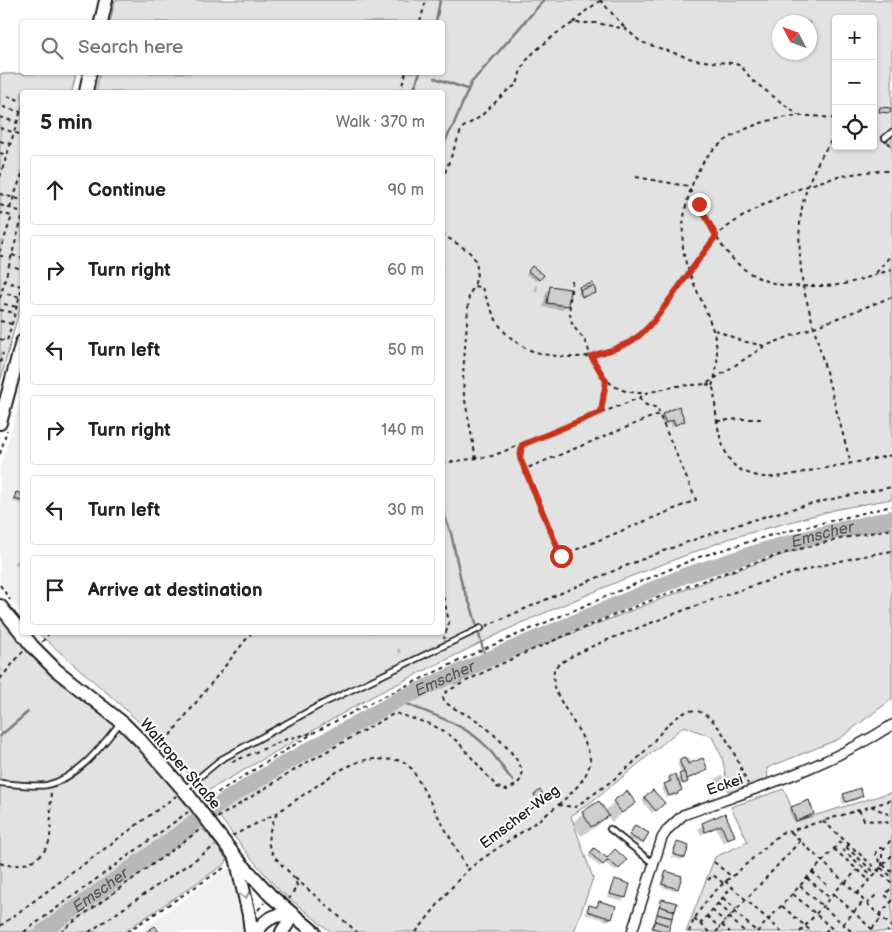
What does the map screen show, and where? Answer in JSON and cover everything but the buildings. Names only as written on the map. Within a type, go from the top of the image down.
[{"type":"main road","points":[[96,20],[100,0]]},
{"type":"main road","points":[[101,20],[106,0]]},
{"type":"main road","points":[[86,90],[89,75]]},
{"type":"main road","points":[[0,423],[17,376],[20,356]]},
{"type":"main road","name":"Waltroper Straße","points":[[0,606],[20,629]]},
{"type":"main road","name":"Waltroper Straße","points":[[25,635],[56,670],[121,722],[140,740],[187,793],[237,860],[270,896],[314,932]]},
{"type":"main road","points":[[237,860],[251,932]]},
{"type":"main road","points":[[257,932],[273,916],[293,915],[282,932]]},
{"type":"street","name":"Eckei","points":[[632,932],[662,838],[682,815],[807,770],[872,738],[892,725]]},
{"type":"lane","points":[[885,138],[892,132]]},
{"type":"lane","points":[[187,793],[220,760],[320,706],[481,628]]},
{"type":"lane","points":[[0,782],[46,785],[68,778],[95,753],[121,722]]},
{"type":"lane","points":[[610,829],[654,864]]},
{"type":"path","points":[[421,20],[426,0]]},
{"type":"path","points":[[445,172],[462,128],[480,117],[509,89],[517,85],[523,67],[534,52],[557,33],[574,23],[600,0],[641,42],[694,60],[734,63],[741,66],[753,81],[798,115]]},
{"type":"path","points":[[574,23],[626,28]]},
{"type":"path","points":[[401,90],[405,75]]},
{"type":"path","points":[[7,96],[20,100]]},
{"type":"path","points":[[4,107],[20,112]]},
{"type":"path","points":[[0,177],[20,115]]},
{"type":"path","points":[[832,118],[798,115],[763,122],[728,139],[714,149],[695,177],[690,192],[684,222],[683,242],[686,263],[714,329],[717,346],[717,371],[712,386],[717,421],[720,437],[732,463],[739,470],[762,477],[777,477],[892,455]]},
{"type":"path","points":[[0,118],[20,125]]},
{"type":"path","points":[[0,128],[20,134]]},
{"type":"path","points":[[832,140],[807,186],[802,202],[799,239],[803,287],[851,464]]},
{"type":"path","points":[[0,141],[10,144]]},
{"type":"path","points":[[0,153],[7,155]]},
{"type":"path","points":[[474,286],[482,288],[492,313],[509,336],[531,351],[566,357],[591,356],[614,349],[640,335],[654,321],[716,236],[747,215],[770,202],[807,186],[872,170],[892,171]]},
{"type":"path","points":[[636,177],[687,186],[729,256],[754,276],[768,282],[781,286],[834,285],[852,282],[892,270]]},
{"type":"path","points":[[10,208],[20,183]]},
{"type":"path","points":[[0,194],[20,200]]},
{"type":"path","points":[[0,205],[20,211]]},
{"type":"path","points":[[0,214],[12,216],[0,251]]},
{"type":"path","points":[[0,298],[20,225]]},
{"type":"path","points":[[445,237],[473,255],[477,262],[478,274],[469,295],[463,375],[464,395],[476,459]]},
{"type":"path","points":[[875,274],[892,254]]},
{"type":"path","points":[[12,255],[20,257]]},
{"type":"path","points":[[15,267],[20,268]]},
{"type":"path","points":[[572,281],[569,308],[571,322],[584,340],[606,381],[625,392],[633,394],[677,386],[706,384],[712,386]]},
{"type":"path","points":[[10,283],[20,286]]},
{"type":"path","points":[[0,339],[8,341],[20,297],[7,294]]},
{"type":"path","points":[[706,384],[765,346],[892,297]]},
{"type":"path","points":[[4,304],[17,307]]},
{"type":"path","points":[[0,310],[15,313]]},
{"type":"path","points":[[0,321],[12,324]]},
{"type":"path","points":[[714,329],[742,341],[765,346]]},
{"type":"path","points":[[0,363],[3,353]]},
{"type":"path","points":[[717,371],[718,374],[721,374]]},
{"type":"path","points":[[601,412],[606,381]]},
{"type":"path","points":[[445,462],[492,456],[639,398],[646,393]]},
{"type":"path","points":[[522,445],[520,458],[524,470],[561,556],[696,500],[658,408],[646,405],[639,398]]},
{"type":"path","points":[[524,470],[660,414]]},
{"type":"path","points":[[717,421],[762,419]]},
{"type":"path","points":[[481,628],[589,581],[702,537],[798,507],[892,487]]},
{"type":"path","points":[[212,795],[315,732],[372,702],[484,649],[698,557],[768,536],[892,506]]},
{"type":"path","points":[[216,818],[306,763],[395,713],[430,724],[446,732],[460,743],[497,787],[507,790],[520,780],[523,775],[521,768],[514,757],[492,733],[444,701],[443,696],[446,692],[554,639],[670,592],[811,546],[837,539],[892,529]]},
{"type":"path","name":"Emscher-Weg","points":[[416,932],[468,870],[558,805],[577,787],[585,775],[590,759],[584,743],[554,685],[554,668],[568,657],[660,619],[772,580],[864,555],[892,551]]},
{"type":"path","points":[[439,648],[445,637],[449,622],[445,604]]},
{"type":"path","points":[[41,642],[47,635]]},
{"type":"path","points":[[160,747],[250,635]]},
{"type":"path","points":[[0,680],[24,650]]},
{"type":"path","points":[[558,805],[575,807],[626,770],[669,724],[683,713],[693,710],[707,716],[725,736],[751,791]]},
{"type":"path","points":[[232,762],[287,739],[315,732]]},
{"type":"path","points":[[90,932],[220,837],[277,813],[338,771],[360,761],[374,759],[397,760],[404,762],[412,769],[468,870]]},
{"type":"path","points":[[0,862],[15,866],[29,863],[40,855],[49,843],[51,783]]},
{"type":"path","points":[[0,926],[187,793]]},
{"type":"path","points":[[791,832],[892,800]]},
{"type":"path","points":[[871,806],[892,816]]},
{"type":"path","points":[[859,810],[864,820],[886,822],[892,826]]},
{"type":"path","points":[[277,813],[271,826],[269,848],[295,878],[357,932]]},
{"type":"path","points":[[24,932],[180,817]]},
{"type":"path","points":[[823,821],[843,839],[892,872]]},
{"type":"path","points":[[60,932],[201,830]]},
{"type":"path","points":[[689,932],[694,919],[724,882],[781,833],[787,830],[892,927],[887,932]]},
{"type":"path","points":[[892,838],[882,852],[881,866],[892,878]]},
{"type":"path","points":[[723,898],[757,932],[843,839]]},
{"type":"path","points":[[716,932],[800,841]]},
{"type":"path","points":[[850,844],[844,850],[874,875]]},
{"type":"path","points":[[885,848],[880,848],[876,852],[876,856],[892,883]]},
{"type":"path","points":[[834,849],[869,880]]},
{"type":"path","points":[[856,894],[892,855]]},
{"type":"path","points":[[127,932],[237,860]]},
{"type":"path","points":[[714,862],[732,877]]},
{"type":"path","points":[[800,932],[857,870]]},
{"type":"path","points":[[812,872],[827,885]]},
{"type":"path","points":[[708,880],[713,875],[724,882],[782,932]]},
{"type":"path","points":[[288,900],[297,886],[295,878]]},
{"type":"path","points":[[807,878],[830,898]]},
{"type":"path","points":[[800,886],[852,932]]},
{"type":"path","points":[[879,915],[892,901],[885,895],[892,887]]},
{"type":"path","points":[[700,924],[732,888]]},
{"type":"path","points":[[867,904],[878,893]]},
{"type":"path","points":[[793,894],[836,932]]},
{"type":"path","points":[[834,894],[875,932]]},
{"type":"path","points":[[843,924],[864,901]]},
{"type":"path","points":[[258,910],[265,902]]},
{"type":"path","points":[[718,904],[745,932]]},
{"type":"path","points":[[782,906],[812,932]]},
{"type":"path","points":[[712,910],[725,922]]},
{"type":"path","points":[[707,916],[720,928]]},
{"type":"path","points":[[872,929],[882,917]]},
{"type":"path","points":[[694,919],[709,932]]},
{"type":"path","points":[[722,925],[730,932]]},
{"type":"path","points":[[825,932],[830,926]]},
{"type":"shaded area","points":[[115,0],[892,0],[892,499],[838,509],[731,538],[624,579],[521,623],[373,696],[204,793],[146,729],[40,635],[445,635],[445,90],[96,90],[100,75],[445,75],[445,20],[110,20]]},
{"type":"shaded area","points":[[0,74],[76,75],[72,90],[20,90],[20,307],[0,382]]},
{"type":"shaded area","points":[[20,400],[20,612],[0,582],[0,469]]},
{"type":"shaded area","points":[[892,527],[892,699],[839,739],[767,768],[768,782],[730,797],[722,757],[712,737],[684,726],[602,794],[571,816],[593,878],[574,932],[331,932],[279,890],[250,857],[215,811],[389,709],[449,680],[456,684],[486,667],[728,573],[823,541]]},
{"type":"shaded area","points":[[0,606],[20,635],[124,724],[204,816],[43,932],[0,932]]},
{"type":"shaded area","points":[[784,789],[797,821],[892,792],[892,932],[686,932],[715,857],[748,842],[731,807]]},
{"type":"shaded area","points":[[202,829],[208,834],[227,860],[225,864],[124,932],[60,932],[193,834]]},
{"type":"shaded area","points":[[230,867],[239,906],[242,932],[138,932]]},
{"type":"waterway","points":[[436,20],[440,0]]},
{"type":"waterway","points":[[445,141],[471,83],[544,0]]},
{"type":"waterway","points":[[414,90],[419,75]]},
{"type":"waterway","points":[[435,78],[467,89]]},
{"type":"waterway","points":[[445,517],[451,533],[462,585],[472,609],[486,660]]},
{"type":"waterway","name":"Emscher","points":[[43,932],[227,799],[282,765],[398,700],[486,660],[686,575],[764,550],[892,518]]},
{"type":"waterway","points":[[398,700],[445,719],[478,738],[494,755],[513,781]]},
{"type":"waterway","points":[[0,736],[28,712]]},
{"type":"route","points":[[561,556],[520,458],[522,445],[601,412],[602,395],[606,381],[591,356],[614,349],[640,335],[654,321],[716,236],[699,204]]}]
